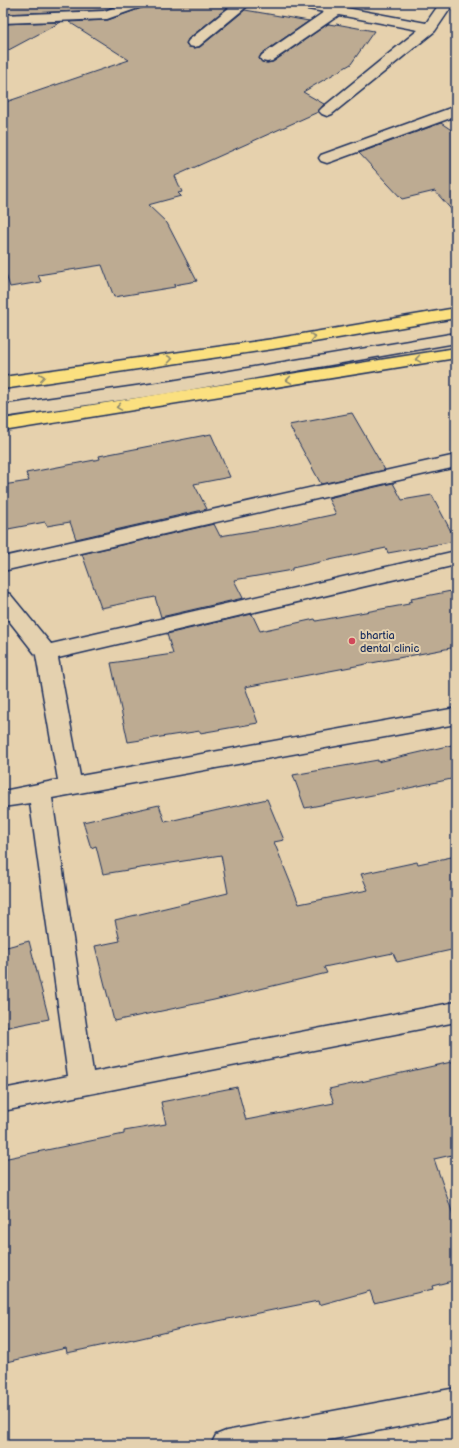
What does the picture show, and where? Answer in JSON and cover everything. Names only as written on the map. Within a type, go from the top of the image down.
[{"type":"main road","points":[[3,383],[273,344],[456,313]]},
{"type":"main road","points":[[3,425],[456,353]]},
{"type":"street","points":[[3,18],[47,18],[107,15],[139,3]]},
{"type":"street","points":[[194,43],[244,3]]},
{"type":"street","points":[[297,3],[430,28]]},
{"type":"street","points":[[327,111],[430,28],[447,3]]},
{"type":"street","points":[[267,58],[336,11]]},
{"type":"street","points":[[327,158],[456,111]]},
{"type":"street","points":[[3,399],[306,354],[456,328]]},
{"type":"street","points":[[3,411],[179,386],[456,338]]},
{"type":"street","points":[[3,564],[456,461]]},
{"type":"street","points":[[46,653],[456,558]]},
{"type":"street","points":[[3,599],[46,653],[71,787]]},
{"type":"street","points":[[3,799],[456,716]]},
{"type":"street","points":[[40,793],[82,1085]]},
{"type":"street","points":[[3,1100],[456,1012]]},
{"type":"street","points":[[226,1445],[456,1402]]},
{"type":"building","points":[[3,3],[122,3],[105,10],[3,14]]},
{"type":"building","points":[[147,3],[205,3],[228,7],[188,39],[186,44],[189,47],[194,48],[200,47],[245,10],[309,21],[261,54],[259,59],[262,62],[267,63],[273,62],[328,24],[336,24],[374,31],[351,64],[303,92],[324,104],[318,112],[175,176],[182,192],[178,193],[181,196],[148,205],[167,223],[197,281],[174,285],[175,287],[114,297],[102,265],[38,275],[41,282],[10,287],[3,266],[3,103],[129,60],[69,22],[108,20],[144,7]]},
{"type":"building","points":[[61,22],[3,53],[3,24]]},
{"type":"building","points":[[441,123],[456,133],[456,215],[435,191],[402,199],[359,153]]},
{"type":"building","points":[[352,413],[385,470],[321,484],[289,425]]},
{"type":"building","points":[[211,434],[230,477],[194,484],[207,509],[76,539],[70,522],[47,526],[45,522],[3,530],[3,485],[29,481],[26,473],[100,459],[99,456]]},
{"type":"building","points":[[393,483],[402,500],[432,495],[456,541],[388,553],[386,548],[292,568],[292,570],[234,580],[243,598],[161,617],[155,597],[101,608],[82,554],[214,524],[220,536],[275,527],[336,514],[328,498]]},
{"type":"building","points":[[456,590],[456,647],[245,687],[258,723],[200,733],[200,731],[128,742],[111,663],[173,654],[167,634],[252,614],[260,631],[315,619],[316,621],[409,604],[408,602],[412,601],[411,599]]},
{"type":"building","points":[[456,744],[456,778],[305,808],[293,775],[378,760],[378,762]]},
{"type":"building","points":[[267,799],[284,840],[274,842],[299,904],[368,890],[361,874],[417,862],[418,864],[456,856],[456,949],[397,962],[393,953],[324,967],[327,973],[214,1000],[114,1021],[95,946],[120,941],[115,920],[228,893],[221,855],[103,874],[96,846],[91,848],[83,822],[159,805],[165,822]]},
{"type":"building","points":[[29,941],[49,1019],[3,1028],[3,948]]},
{"type":"building","points":[[456,1061],[456,1154],[434,1159],[456,1223],[456,1280],[432,1286],[433,1289],[374,1303],[370,1291],[319,1305],[318,1301],[67,1353],[66,1348],[3,1363],[3,1159],[124,1134],[124,1131],[166,1124],[161,1102],[237,1087],[246,1120],[334,1103],[329,1089]]},
{"type":"place","name":"bhartia dental clinic","points":[[352,641]]}]
